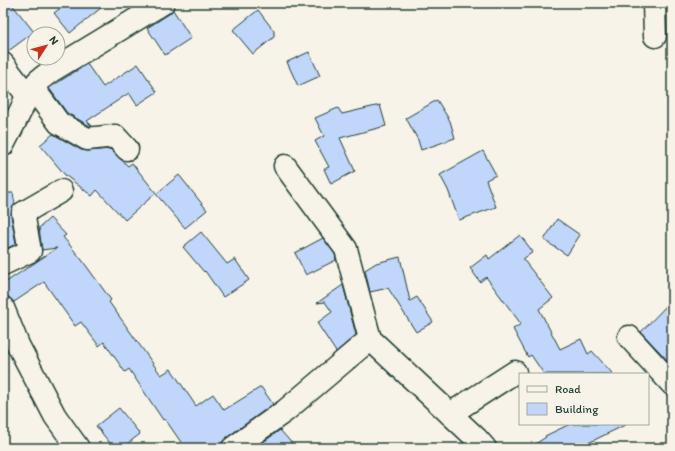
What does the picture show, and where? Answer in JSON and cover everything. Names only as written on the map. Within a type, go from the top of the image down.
[{"type":"street","points":[[3,145],[21,99],[38,81],[50,71],[164,3]]},
{"type":"street","points":[[654,3],[655,36]]},
{"type":"street","points":[[3,64],[21,99],[87,139],[115,136],[127,149]]},
{"type":"street","points":[[285,166],[346,249],[370,339],[485,448]]},
{"type":"street","points":[[3,264],[30,251],[23,213],[61,191]]},
{"type":"street","points":[[3,308],[18,345],[55,416],[78,448]]},
{"type":"street","points":[[629,337],[672,384]]},
{"type":"street","points":[[233,448],[284,411],[370,339]]},
{"type":"street","points":[[450,414],[515,372]]},
{"type":"building","points":[[3,3],[11,3],[29,26],[26,26],[26,38],[7,52],[3,52]]},
{"type":"building","points":[[67,3],[107,3],[70,33],[66,26],[54,13]]},
{"type":"building","points":[[173,10],[191,38],[165,55],[147,28]]},
{"type":"building","points":[[258,10],[274,31],[274,37],[253,54],[233,30]]},
{"type":"building","points":[[309,52],[320,76],[298,86],[287,62]]},
{"type":"building","points":[[87,64],[103,87],[138,64],[157,92],[137,105],[129,93],[87,121],[92,126],[90,126],[67,113],[49,88]]},
{"type":"building","points":[[437,100],[450,121],[455,138],[421,150],[418,140],[406,118]]},
{"type":"building","points":[[380,105],[386,126],[340,138],[355,171],[331,184],[324,169],[329,167],[315,141],[324,136],[315,118],[338,108],[342,114]]},
{"type":"building","points":[[53,134],[81,150],[88,151],[110,149],[128,166],[132,163],[156,193],[125,220],[97,190],[92,196],[65,175],[40,145]]},
{"type":"building","points":[[483,151],[496,175],[486,180],[496,207],[459,220],[448,190],[440,175]]},
{"type":"building","points":[[179,175],[207,210],[185,228],[156,194]]},
{"type":"building","points":[[3,193],[13,193],[15,204],[12,208],[11,215],[16,244],[3,250]]},
{"type":"building","points":[[50,218],[66,235],[63,237],[111,300],[109,302],[161,375],[171,369],[196,406],[213,394],[224,410],[261,387],[273,404],[226,438],[222,442],[221,448],[185,448],[165,419],[163,420],[129,369],[125,372],[104,342],[99,346],[81,322],[75,326],[44,282],[14,302],[3,294],[3,284],[57,248],[42,250],[39,228]]},
{"type":"building","points":[[557,219],[580,235],[567,255],[544,240]]},
{"type":"building","points":[[201,232],[227,264],[235,259],[249,280],[223,297],[205,271],[204,272],[183,247]]},
{"type":"building","points":[[520,235],[533,252],[523,259],[553,298],[539,309],[560,349],[581,339],[588,354],[592,351],[612,373],[543,373],[531,355],[528,357],[513,329],[521,324],[486,277],[480,282],[470,268],[487,255],[489,259]]},
{"type":"building","points":[[323,238],[335,254],[336,260],[306,275],[295,253]]},
{"type":"building","points":[[400,257],[410,301],[417,297],[433,322],[416,332],[388,288],[370,292],[365,270],[376,263]]},
{"type":"building","points":[[343,285],[356,335],[336,352],[317,323],[332,312],[325,302],[317,303]]},
{"type":"building","points":[[672,300],[672,365],[641,332]]},
{"type":"building","points":[[119,408],[140,434],[122,448],[114,448],[96,426]]},
{"type":"building","points":[[568,425],[625,425],[578,448],[529,448],[546,437],[545,436]]},
{"type":"building","points":[[280,430],[296,448],[255,448]]}]
